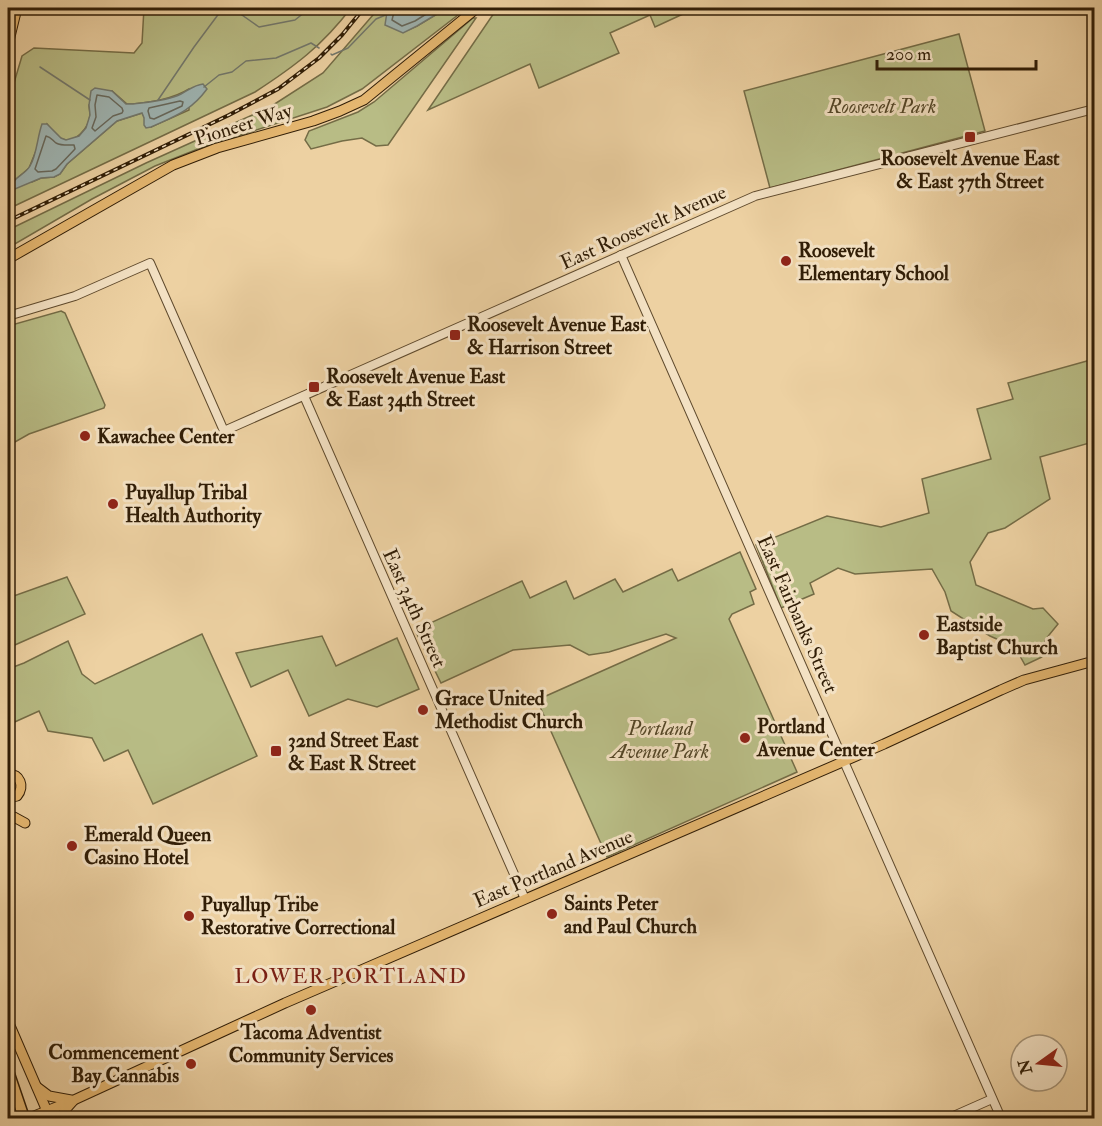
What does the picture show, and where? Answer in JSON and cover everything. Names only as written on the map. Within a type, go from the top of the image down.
[{"type":"highway","points":[[8,1071],[24,1119]]},
{"type":"highway","points":[[8,1110],[11,1119]]},
{"type":"main road","points":[[8,45],[17,8]]},
{"type":"main road","name":"Pioneer Way","points":[[8,259],[173,165],[217,148],[313,121],[364,100],[477,8]]},
{"type":"main road","name":"East Portland Avenue","points":[[29,1119],[48,1115],[74,1100],[285,1003],[845,761],[1024,680],[1095,661]]},
{"type":"main road","points":[[8,774],[18,778],[21,785],[20,793],[8,798]]},
{"type":"main road","points":[[8,818],[14,817],[25,823]]},
{"type":"main road","points":[[8,1021],[48,1115]]},
{"type":"main road","points":[[36,1085],[49,1096],[74,1100]]},
{"type":"main road","points":[[61,1119],[74,1100]]},
{"type":"street","name":"East Roosevelt Avenue","points":[[8,316],[75,296],[150,263],[224,431],[755,196],[1095,109]]},
{"type":"street","name":"East Fairbanks Street","points":[[621,255],[1001,1119]]},
{"type":"street","name":"East 34th Street","points":[[304,396],[525,899]]},
{"type":"street","points":[[949,1119],[992,1099]]},
{"type":"green space","points":[[144,8],[351,8],[329,34],[307,54],[255,92],[8,209],[8,103],[22,56],[34,48],[134,53],[142,43]],"holes":[[[189,89],[189,110],[151,127],[142,113],[117,121],[67,164],[60,174],[32,182],[13,182],[29,168],[47,124],[60,138],[66,140],[76,137],[87,125],[90,115],[89,105],[112,91],[127,104],[133,104],[169,98]]]},
{"type":"green space","points":[[379,8],[392,8],[387,12],[403,32],[447,8],[467,8],[362,89],[327,107],[198,149],[155,166],[92,199],[8,248],[8,230],[146,163],[270,107],[323,73]]},
{"type":"green space","points":[[549,8],[681,8],[683,14],[655,27],[650,15],[610,33],[619,53],[539,88],[530,64],[428,110],[494,13],[538,11]]},
{"type":"green space","points":[[473,18],[476,18],[388,145],[376,146],[362,138],[311,149],[305,140],[309,131],[358,112],[374,102]]},
{"type":"green space","name":"Roosevelt Park","points":[[959,34],[985,131],[770,188],[744,91]]},
{"type":"green space","points":[[61,311],[65,313],[105,405],[104,408],[29,434],[8,446],[8,326]]},
{"type":"green space","points":[[1094,359],[1093,442],[1040,457],[1050,499],[1005,528],[988,533],[970,562],[976,585],[1033,609],[1043,608],[1058,624],[1045,640],[1042,657],[1025,665],[1015,647],[990,636],[951,611],[945,592],[932,569],[855,574],[838,568],[810,583],[814,594],[781,608],[756,545],[827,516],[881,527],[929,513],[922,479],[991,459],[977,409],[1013,399],[1008,383]]},
{"type":"green space","name":"Portland Avenue Park","points":[[740,552],[756,589],[750,592],[754,604],[732,614],[729,619],[797,772],[607,857],[537,700],[676,638],[666,634],[609,652],[589,655],[570,645],[513,650],[441,683],[415,630],[522,581],[530,598],[566,581],[574,599],[615,579],[623,592],[672,569],[678,581]]},
{"type":"green space","points":[[67,577],[85,614],[8,648],[8,598]]},
{"type":"green space","points":[[202,634],[257,756],[153,804],[128,750],[104,761],[92,738],[48,731],[39,711],[8,725],[8,669],[68,641],[82,674],[95,684]]},
{"type":"green space","points":[[322,636],[336,666],[397,638],[419,689],[377,707],[348,699],[309,716],[288,670],[251,687],[236,653]]},
{"type":"water","points":[[392,8],[447,8],[403,33],[385,25],[387,12]]},
{"type":"water","points":[[203,84],[207,89],[195,103],[175,116],[146,128],[142,113],[117,121],[67,164],[60,174],[41,178],[15,189],[11,187],[14,181],[28,169],[32,161],[42,124],[47,124],[66,140],[79,136],[86,128],[90,115],[91,91],[95,88],[112,91],[126,104],[133,104],[170,98]]},
{"type":"waterway","points":[[158,100],[223,8]]},
{"type":"waterway","points":[[232,8],[259,27],[295,20],[310,8]]},
{"type":"waterway","points":[[331,54],[348,48],[376,19],[388,14]]},
{"type":"waterway","points":[[204,87],[219,75],[232,72],[246,61],[276,58],[311,43],[319,48]]},
{"type":"waterway","points":[[40,67],[90,100]]},
{"type":"railway","points":[[8,221],[229,115],[278,89],[319,58],[364,8]]},
{"type":"place","name":"Roosevelt Avenue East & East 37th Street","points":[[970,137]]},
{"type":"place","name":"Roosevelt Elementary School","points":[[786,261]]},
{"type":"place","name":"Roosevelt Avenue East & Harrison Street","points":[[455,335]]},
{"type":"place","name":"Roosevelt Avenue East & East 34th Street","points":[[314,387]]},
{"type":"place","name":"Kawachee Center","points":[[85,436]]},
{"type":"place","name":"Puyallup Tribal Health Authority","points":[[113,504]]},
{"type":"place","name":"Eastside Baptist Church","points":[[924,635]]},
{"type":"place","name":"Grace United Methodist Church","points":[[423,710]]},
{"type":"place","name":"Portland Avenue Center","points":[[745,738]]},
{"type":"place","name":"32nd Street East & East R Street","points":[[276,751]]},
{"type":"place","name":"Emerald Queen Casino Hotel","points":[[72,846]]},
{"type":"place","name":"Saints Peter and Paul Church","points":[[552,914]]},
{"type":"place","name":"Puyallup Tribe Restorative Correctional","points":[[189,916]]},
{"type":"place","name":"Tacoma Adventist Community Services","points":[[311,1010]]},
{"type":"place","name":"Commencement Bay Cannabis","points":[[191,1064]]},
{"type":"district","name":"LOWER PORTLAND","points":[[351,976]]}]
